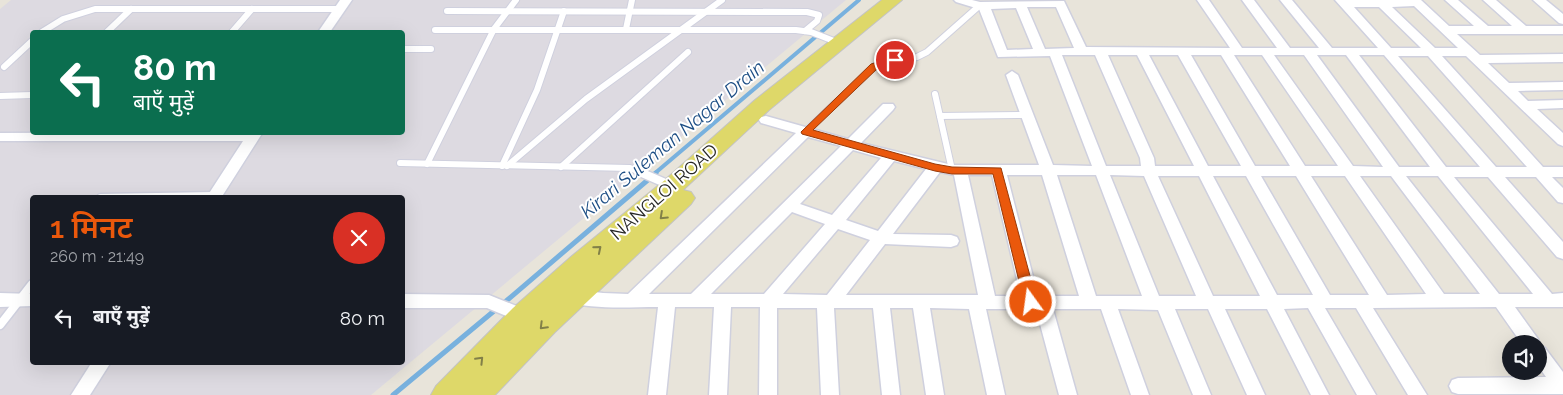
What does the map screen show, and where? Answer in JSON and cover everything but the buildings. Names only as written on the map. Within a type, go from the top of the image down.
[{"type":"main road","name":"NANGLOI ROAD","points":[[446,395],[523,316],[563,293],[582,263],[665,182],[762,105],[832,40],[893,0]]},
{"type":"main road","points":[[476,395],[563,293],[601,274],[766,120],[910,0]]},
{"type":"street","points":[[960,0],[981,6],[1060,1],[1082,51]]},
{"type":"street","points":[[1203,0],[1300,171],[1382,301]]},
{"type":"street","points":[[1248,0],[1286,51]]},
{"type":"street","points":[[1286,0],[1328,51]]},
{"type":"street","points":[[1451,0],[1485,30]]},
{"type":"street","points":[[1490,0],[1523,30]]},
{"type":"street","points":[[1539,0],[1563,20]]},
{"type":"street","points":[[1342,2],[1382,4],[1416,2],[1563,141]]},
{"type":"street","points":[[1342,2],[1563,253]]},
{"type":"street","points":[[325,30],[343,4]]},
{"type":"street","points":[[1020,4],[1048,53],[1202,395]]},
{"type":"street","points":[[1382,4],[1432,52],[1563,198]]},
{"type":"street","points":[[981,6],[1002,54],[1082,51],[1349,51],[1432,52],[1473,56],[1563,58]]},
{"type":"street","points":[[1446,30],[1563,30]]},
{"type":"street","points":[[1100,51],[1147,158],[1148,171],[1256,395]]},
{"type":"street","points":[[1141,51],[1320,395]]},
{"type":"street","points":[[1182,51],[1251,171],[1367,395]]},
{"type":"street","points":[[1265,51],[1440,301]]},
{"type":"street","points":[[1306,51],[1395,172],[1525,335]]},
{"type":"street","points":[[1349,51],[1442,172],[1555,300]]},
{"type":"street","points":[[1012,74],[1048,171],[1089,302]]},
{"type":"street","points":[[1506,87],[1563,86]]},
{"type":"street","points":[[1524,104],[1563,104]]},
{"type":"street","points":[[695,300],[888,107]]},
{"type":"street","points":[[766,120],[935,168],[956,170],[1563,172]]},
{"type":"street","points":[[1548,126],[1563,126]]},
{"type":"street","points":[[633,299],[806,132]]},
{"type":"street","points":[[0,136],[76,135]]},
{"type":"street","points":[[214,195],[254,135]]},
{"type":"street","points":[[768,395],[769,300],[891,156]]},
{"type":"street","points":[[830,395],[829,301],[935,168]]},
{"type":"street","points":[[956,170],[982,302],[996,395]]},
{"type":"street","points":[[998,170],[1037,302],[1068,395]]},
{"type":"street","points":[[788,206],[881,238],[951,241]]},
{"type":"street","points":[[563,293],[603,300],[1159,303],[1555,300]]},
{"type":"street","points":[[657,395],[667,299]]},
{"type":"street","points":[[0,300],[26,300]]},
{"type":"street","points":[[718,395],[723,300]]},
{"type":"street","points":[[405,301],[489,302],[523,316]]},
{"type":"street","points":[[881,301],[891,395]]},
{"type":"street","points":[[920,301],[935,395]]},
{"type":"street","points":[[1360,301],[1418,395]]},
{"type":"street","points":[[1107,302],[1140,395]]},
{"type":"street","points":[[1547,364],[1563,385]]},
{"type":"street","points":[[80,395],[100,365]]},
{"type":"street","points":[[1458,386],[1563,385]]},
{"type":"lane","points":[[427,164],[494,29],[516,0]]},
{"type":"lane","points":[[626,29],[632,0]]},
{"type":"lane","points":[[504,166],[586,99],[722,0]]},
{"type":"lane","points":[[45,30],[63,19],[95,9],[252,9],[343,4]]},
{"type":"lane","points":[[806,132],[874,66],[880,63],[917,57],[927,52],[981,6]]},
{"type":"lane","points":[[109,30],[131,9]]},
{"type":"lane","points":[[234,30],[252,9]]},
{"type":"lane","points":[[447,11],[807,12],[819,15],[817,21],[808,32]]},
{"type":"lane","points":[[504,166],[532,102],[564,11]]},
{"type":"lane","points":[[435,30],[682,29],[808,32],[832,40]]},
{"type":"lane","points":[[4,67],[30,43]]},
{"type":"lane","points":[[405,49],[431,49]]},
{"type":"lane","points":[[561,167],[688,52]]},
{"type":"lane","points":[[935,94],[956,170]]},
{"type":"lane","points":[[0,96],[30,96]]},
{"type":"lane","points":[[940,116],[1026,116]]},
{"type":"lane","points":[[400,164],[630,168],[665,182]]},
{"type":"lane","points":[[0,325],[26,300]]},
{"type":"shaded area","points":[[11,0],[846,0],[371,395],[0,395],[0,9]]},
{"type":"waterway","name":"Kirari Suleman Nagar Drain","points":[[654,174],[859,0]]},
{"type":"waterway","name":"Kirari Suleman Nagar Drain","points":[[505,302],[656,173]]},
{"type":"waterway","name":"Kirari Suleman Nagar Drain","points":[[393,395],[494,311]]},
{"type":"route","points":[[895,60],[874,66],[806,132],[935,168],[998,170],[1031,302]]}]
